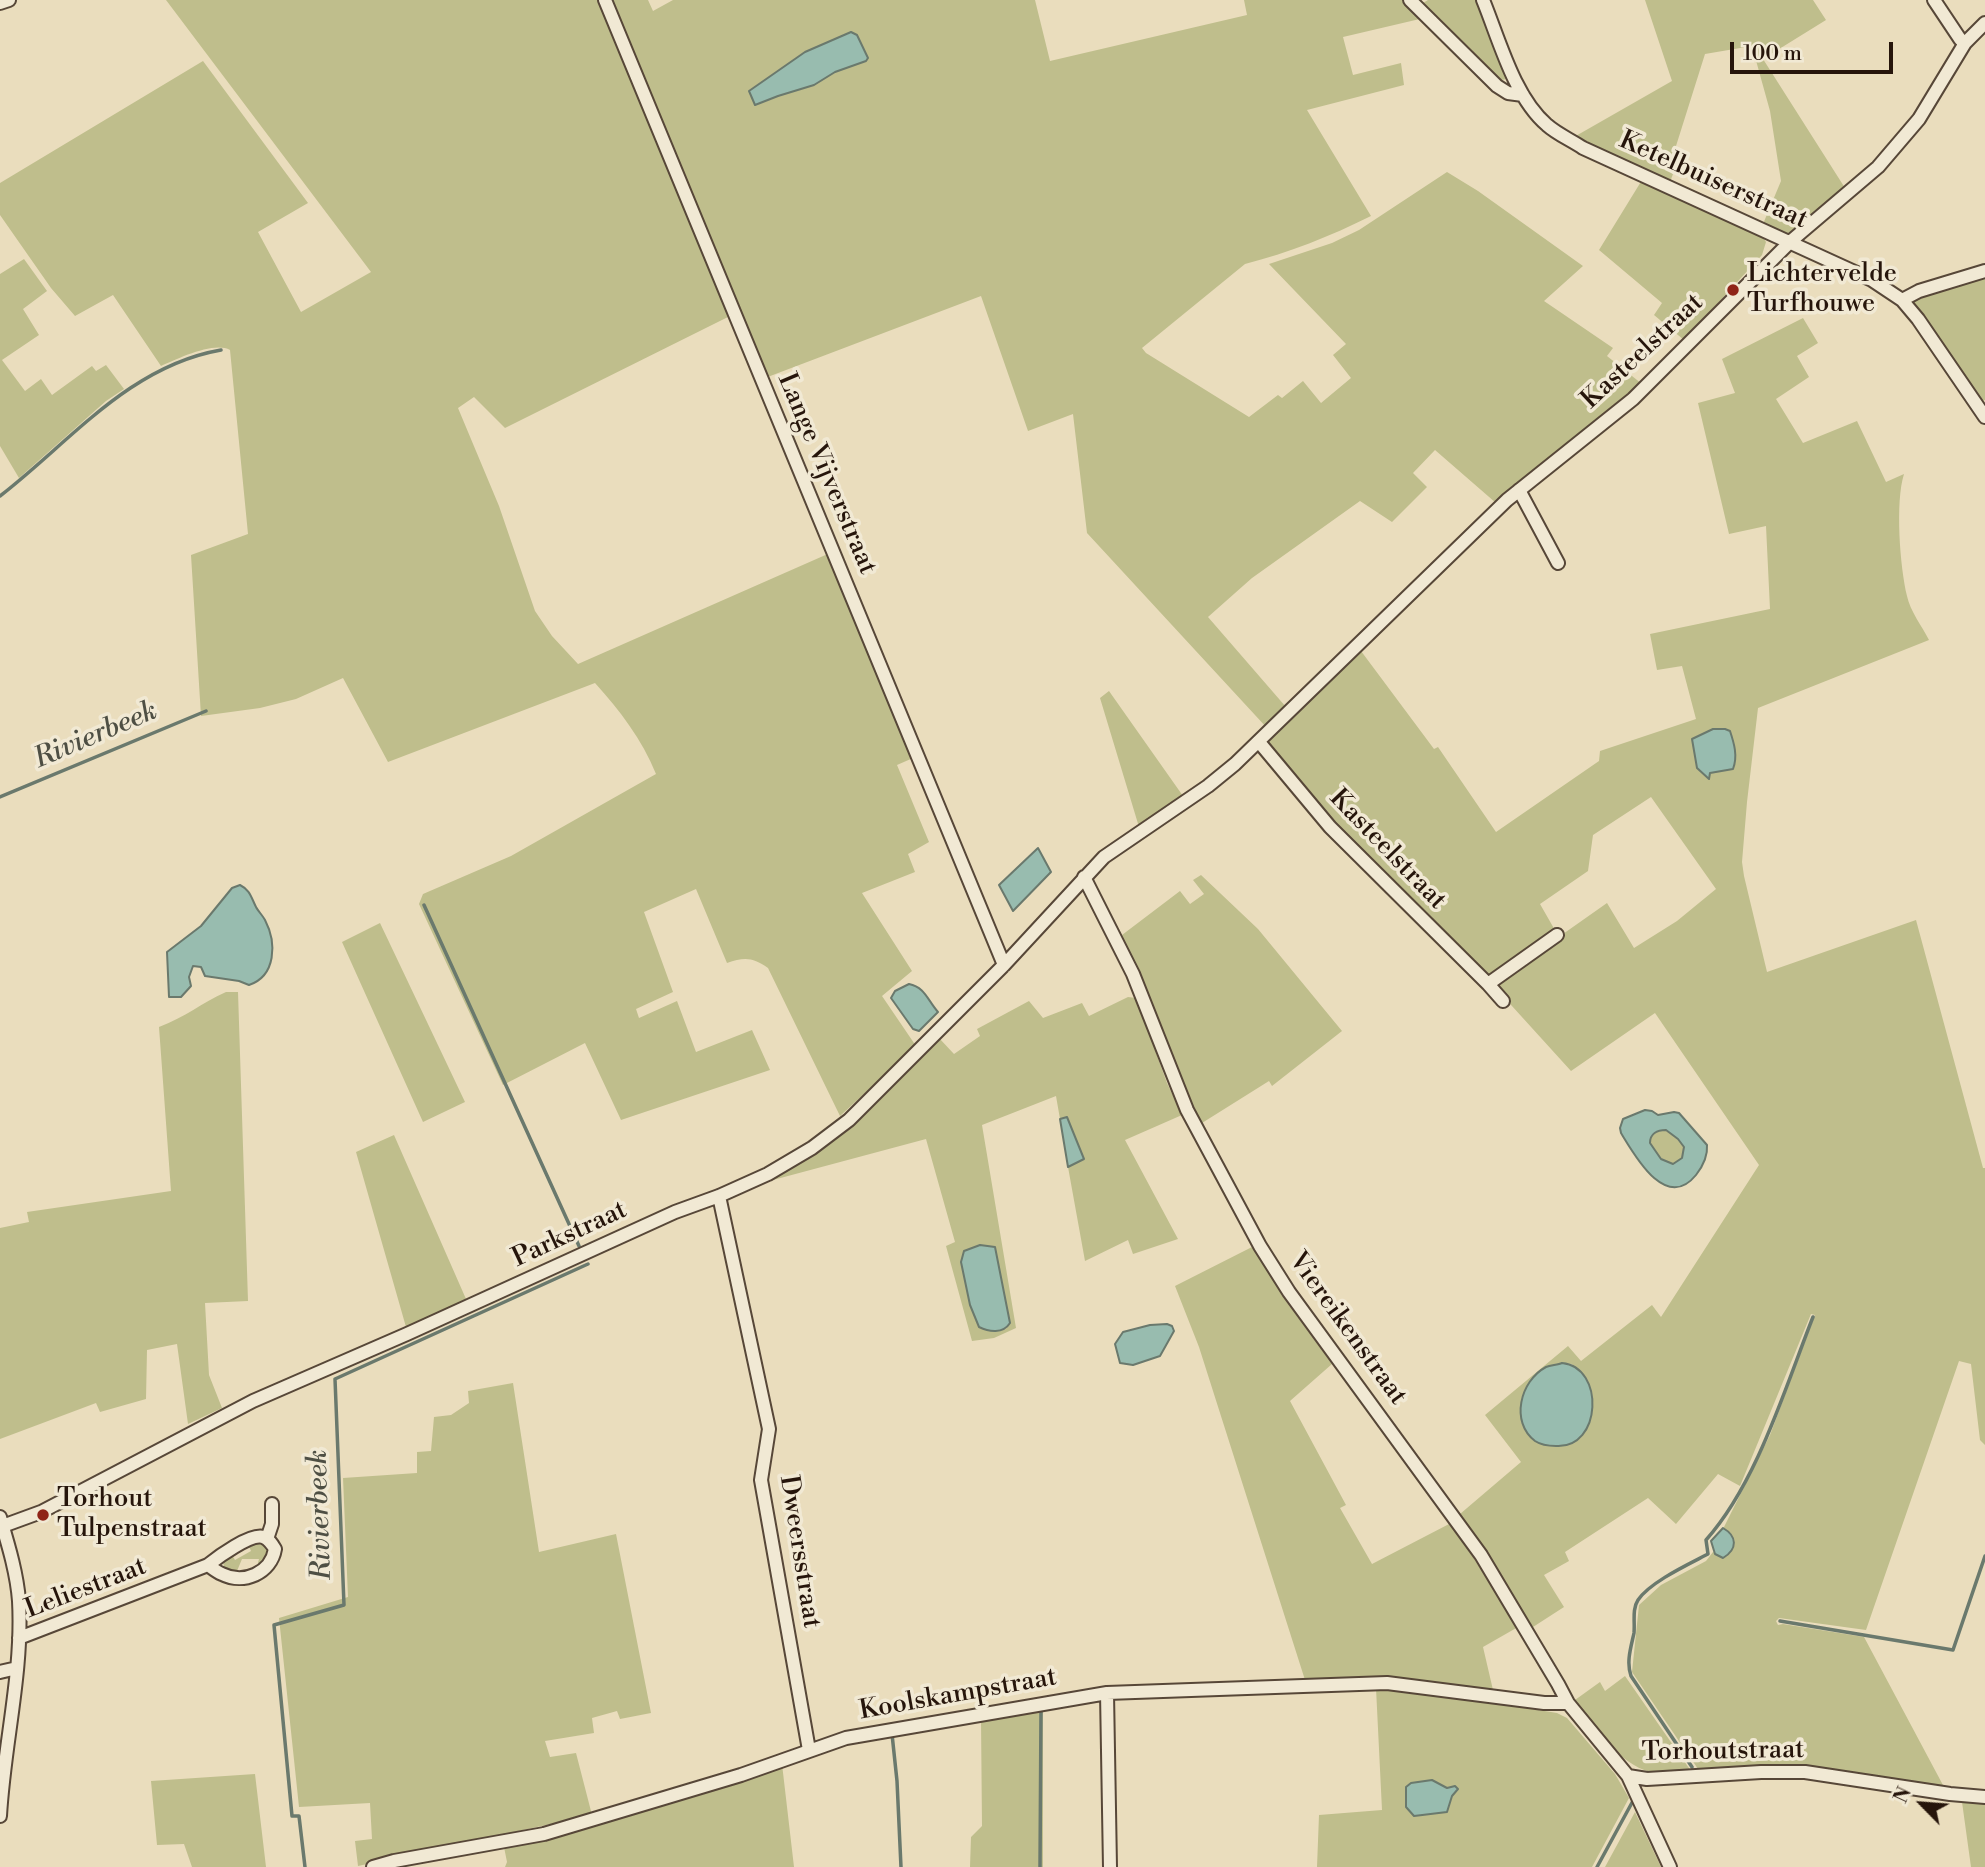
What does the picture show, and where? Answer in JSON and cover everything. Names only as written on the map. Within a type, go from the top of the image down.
[{"type":"street","points":[[0,3],[9,0]]},
{"type":"street","name":"Lange Vijverstraat","points":[[605,0],[1004,965]]},
{"type":"street","name":"Ketelbuiserstraat","points":[[1410,0],[1497,86],[1508,93],[1523,95],[1548,126],[1583,148],[1872,280],[1902,300],[1985,417]]},
{"type":"street","points":[[1483,0],[1523,95]]},
{"type":"street","points":[[1934,0],[1965,43]]},
{"type":"street","name":"Kasteelstraat","points":[[1084,877],[1104,857],[1208,786],[1259,742],[1519,490],[1633,399],[1791,242],[1878,167],[1919,118],[1965,43],[1985,23]]},
{"type":"street","points":[[1902,300],[1919,291],[1985,271]]},
{"type":"street","points":[[1519,490],[1558,564]]},
{"type":"street","name":"Kasteelstraat","points":[[1259,742],[1329,827],[1503,1001]]},
{"type":"street","name":"Parkstraat","points":[[1,1523],[41,1511],[253,1401],[675,1212],[768,1174],[812,1148],[849,1120],[1004,965],[1084,877]]},
{"type":"street","name":"Viereikenstraat","points":[[1084,877],[1133,974],[1187,1110],[1260,1246],[1289,1292],[1481,1555],[1568,1703],[1628,1776],[1670,1867]]},
{"type":"street","points":[[1488,984],[1557,935]]},
{"type":"street","name":"Dweersstraat","points":[[719,1196],[769,1429],[761,1480],[809,1750]]},
{"type":"street","points":[[208,1565],[225,1576],[248,1577],[268,1568],[275,1549],[267,1539],[272,1524],[272,1504]]},
{"type":"street","points":[[0,1816],[3,1769],[18,1668],[19,1638],[19,1599],[11,1552],[1,1523]]},
{"type":"street","name":"Leliestraat","points":[[19,1638],[208,1565],[225,1552],[256,1536],[267,1539]]},
{"type":"street","points":[[0,1672],[18,1668]]},
{"type":"street","name":"Koolskampstraat","points":[[373,1867],[544,1834],[741,1775],[846,1738],[1107,1693],[1387,1683],[1544,1703],[1568,1703]]},
{"type":"street","points":[[1107,1693],[1110,1867]]},
{"type":"street","name":"Torhoutstraat","points":[[1628,1776],[1647,1779],[1805,1772],[1985,1797]]},
{"type":"shaded area","points":[[166,0],[600,0],[732,315],[505,428],[474,397],[458,408],[499,506],[535,611],[552,636],[578,664],[830,553],[913,758],[897,765],[929,842],[908,854],[915,872],[862,893],[912,971],[882,996],[916,1046],[840,1116],[768,968],[748,959],[727,963],[696,889],[644,912],[673,992],[636,1009],[639,1018],[677,1001],[696,1052],[752,1030],[770,1070],[621,1120],[585,1043],[503,1085],[419,904],[423,894],[511,856],[656,774],[630,726],[595,683],[388,762],[343,678],[296,699],[260,708],[201,716],[191,555],[248,534],[230,350],[205,349],[161,366],[113,295],[75,316],[51,288],[0,215],[0,183],[203,61],[308,203],[258,232],[301,312],[371,272]]},
{"type":"shaded area","points":[[610,0],[648,0],[653,11],[673,0],[1035,0],[1050,61],[1247,15],[1244,0],[1405,0],[1424,18],[1343,37],[1353,75],[1401,63],[1404,85],[1307,110],[1371,216],[1309,243],[1245,264],[1142,348],[1249,417],[1278,395],[1282,398],[1303,381],[1321,403],[1351,378],[1333,355],[1346,344],[1269,264],[1332,243],[1359,230],[1447,172],[1583,266],[1544,301],[1613,348],[1607,356],[1642,384],[1496,503],[1435,450],[1413,473],[1427,487],[1392,522],[1360,501],[1252,578],[1208,617],[1286,707],[1267,728],[1087,533],[1073,414],[1028,431],[981,296],[765,378]]},
{"type":"shaded area","points":[[1428,0],[1478,0],[1507,79],[1501,80],[1494,76],[1423,3]]},
{"type":"shaded area","points":[[1645,0],[1813,0],[1826,20],[1763,59],[1845,188],[1790,237],[1763,224],[1781,181],[1770,111],[1752,46],[1705,54],[1676,146],[1683,166],[1676,166],[1670,182],[1574,137],[1672,81]]},
{"type":"shaded area","points":[[1642,180],[1762,236],[1766,242],[1762,255],[1684,340],[1654,315],[1662,303],[1599,250]]},
{"type":"shaded area","points":[[24,259],[47,291],[23,309],[39,335],[2,360],[25,391],[41,379],[52,395],[92,366],[96,371],[106,365],[124,389],[106,401],[19,478],[0,446],[0,274]]},
{"type":"shaded area","points":[[1985,276],[1985,400],[1982,401],[1913,302],[1919,296]]},
{"type":"shaded area","points":[[1803,318],[1818,343],[1797,356],[1809,377],[1776,399],[1803,443],[1857,421],[1886,482],[1904,474],[1899,517],[1904,584],[1911,607],[1929,640],[1758,708],[1742,862],[1767,972],[1916,920],[1985,1168],[1985,1445],[1980,1440],[1971,1364],[1959,1361],[1866,1630],[1779,1618],[1776,1621],[1778,1625],[1864,1637],[1944,1787],[1805,1767],[1761,1765],[1698,1769],[1632,1672],[1639,1605],[1661,1585],[1706,1561],[1713,1552],[1720,1554],[1723,1529],[1770,1435],[1815,1315],[1811,1314],[1740,1486],[1718,1474],[1676,1524],[1648,1498],[1565,1552],[1569,1561],[1544,1575],[1564,1607],[1533,1627],[1460,1514],[1521,1462],[1485,1415],[1568,1346],[1581,1361],[1652,1305],[1661,1317],[1759,1165],[1655,1013],[1571,1071],[1492,984],[1607,903],[1634,948],[1677,921],[1716,889],[1651,797],[1593,835],[1588,871],[1540,904],[1556,932],[1491,978],[1337,830],[1269,747],[1268,741],[1361,651],[1434,749],[1438,747],[1496,832],[1599,761],[1600,751],[1696,719],[1682,666],[1657,670],[1650,634],[1770,609],[1766,526],[1729,534],[1698,403],[1735,393],[1722,359]],"holes":[[[1693,739],[1733,769],[1709,773],[1697,768]],[[1562,1363],[1572,1364],[1583,1375],[1536,1442],[1521,1421],[1547,1367]]]},
{"type":"shaded area","points":[[1109,691],[1183,796],[1139,827],[1100,698]]},
{"type":"shaded area","points":[[1201,875],[1258,929],[1342,1031],[1272,1086],[1269,1081],[1202,1123],[1164,1044],[1122,935],[1180,891],[1190,904],[1204,894],[1193,880]]},
{"type":"shaded area","points":[[380,923],[465,1102],[423,1122],[342,942]]},
{"type":"shaded area","points":[[226,992],[238,992],[248,1301],[205,1303],[209,1375],[222,1408],[188,1424],[177,1344],[147,1350],[146,1399],[100,1412],[96,1403],[0,1439],[0,1228],[29,1222],[27,1212],[171,1191],[159,1027]]},
{"type":"shaded area","points":[[1128,997],[1136,998],[1167,1083],[1182,1115],[1125,1140],[1178,1239],[1133,1254],[1128,1240],[1085,1261],[1068,1167],[1084,1159],[1066,1117],[1060,1119],[1056,1096],[982,1125],[1016,1328],[994,1338],[972,1341],[946,1246],[955,1242],[926,1139],[773,1180],[820,1149],[862,1116],[939,1038],[954,1054],[980,1036],[977,1029],[1029,1001],[1043,1018],[1082,1003],[1089,1016]],"holes":[[[971,1249],[1007,1328],[993,1331],[976,1321],[964,1279],[965,1251]]]},
{"type":"shaded area","points":[[1666,1130],[1684,1147],[1682,1158],[1673,1164],[1661,1159],[1650,1143],[1655,1133]]},
{"type":"shaded area","points":[[394,1135],[466,1299],[406,1327],[356,1152]]},
{"type":"shaded area","points":[[1252,1247],[1257,1249],[1286,1301],[1332,1364],[1290,1401],[1346,1505],[1340,1508],[1372,1564],[1451,1523],[1518,1627],[1483,1647],[1493,1690],[1355,1678],[1305,1680],[1199,1347],[1175,1286]]},
{"type":"shaded area","points":[[513,1383],[539,1552],[616,1534],[651,1713],[620,1719],[617,1711],[592,1718],[594,1733],[545,1741],[550,1757],[576,1753],[592,1815],[358,1866],[355,1841],[372,1839],[370,1803],[299,1807],[279,1618],[348,1597],[343,1478],[417,1473],[417,1452],[431,1451],[434,1417],[451,1415],[469,1403],[468,1391]]},
{"type":"shaded area","points":[[254,1541],[267,1543],[270,1554],[256,1570],[259,1559],[242,1559],[237,1571],[224,1567],[223,1561],[231,1553],[235,1560],[251,1551],[248,1544]]},
{"type":"shaded area","points":[[1625,1676],[1691,1771],[1656,1773],[1639,1768],[1608,1743],[1575,1700],[1600,1682],[1605,1691]]},
{"type":"shaded area","points":[[1376,1688],[1459,1697],[1557,1713],[1567,1718],[1615,1774],[1629,1798],[1592,1867],[1317,1867],[1319,1815],[1382,1810]]},
{"type":"shaded area","points":[[1043,1707],[1043,1867],[970,1867],[971,1837],[982,1826],[981,1719]]},
{"type":"shaded area","points":[[782,1764],[794,1867],[505,1867],[507,1862],[504,1847],[648,1810],[716,1789]]},
{"type":"shaded area","points":[[255,1774],[266,1867],[192,1867],[184,1844],[157,1845],[151,1781]]},
{"type":"shaded area","points":[[1962,1802],[1985,1802],[1985,1867],[1971,1867]]},
{"type":"shaded area","points":[[1635,1812],[1661,1867],[1605,1867]]},
{"type":"water","points":[[851,32],[857,35],[868,58],[866,61],[835,72],[814,85],[755,105],[749,91],[805,52]]},
{"type":"water","points":[[1713,729],[1730,731],[1735,759],[1733,769],[1710,773],[1709,779],[1697,768],[1692,739]]},
{"type":"water","points":[[1038,848],[1051,872],[1013,911],[999,885]]},
{"type":"water","points":[[240,885],[250,894],[269,929],[272,958],[265,974],[249,985],[205,976],[201,967],[193,966],[189,977],[191,986],[181,997],[169,997],[167,952],[201,926],[232,888]]},
{"type":"water","points":[[909,984],[923,991],[938,1012],[919,1031],[913,1029],[891,998],[895,991]]},
{"type":"water","points":[[1645,1110],[1658,1115],[1679,1113],[1707,1145],[1701,1168],[1685,1185],[1674,1187],[1663,1184],[1643,1166],[1627,1143],[1620,1128],[1623,1119]],"holes":[[[1663,1130],[1678,1139],[1684,1147],[1682,1158],[1673,1164],[1661,1159],[1650,1143],[1653,1135]]]},
{"type":"water","points":[[1067,1117],[1084,1159],[1068,1167],[1060,1119]]},
{"type":"water","points":[[980,1245],[995,1247],[1010,1323],[1004,1329],[991,1331],[979,1327],[970,1305],[961,1262],[964,1251]]},
{"type":"water","points":[[1167,1324],[1172,1326],[1174,1331],[1160,1356],[1133,1365],[1120,1363],[1115,1344],[1123,1332]]},
{"type":"water","points":[[1562,1363],[1576,1368],[1586,1378],[1591,1392],[1589,1422],[1582,1435],[1571,1443],[1545,1445],[1535,1441],[1527,1433],[1521,1402],[1537,1373],[1546,1367]]},
{"type":"water","points":[[1723,1528],[1731,1535],[1734,1543],[1731,1551],[1723,1558],[1715,1554],[1711,1541]]},
{"type":"water","points":[[1432,1780],[1447,1788],[1455,1786],[1458,1789],[1452,1796],[1447,1812],[1414,1816],[1406,1807],[1406,1787],[1411,1783]]},
{"type":"waterway","points":[[0,496],[76,430],[129,389],[188,359],[221,350]]},
{"type":"waterway","name":"Rivierbeek","points":[[0,797],[206,711]]},
{"type":"waterway","name":"Rivierbeek","points":[[424,905],[579,1246]]},
{"type":"waterway","name":"Rivierbeek","points":[[305,1867],[299,1816],[292,1816],[274,1625],[344,1605],[335,1379],[588,1264]]},
{"type":"waterway","points":[[1692,1767],[1631,1676],[1629,1660],[1635,1607],[1651,1587],[1708,1554],[1706,1540],[1724,1517],[1755,1463],[1813,1317]]},
{"type":"waterway","points":[[1780,1621],[1953,1650],[1985,1556]]},
{"type":"waterway","points":[[1037,1710],[1041,1709],[1040,1867]]},
{"type":"waterway","points":[[892,1734],[901,1867]]},
{"type":"waterway","points":[[1597,1867],[1634,1799]]},
{"type":"place","name":"Lichtervelde Turfhouwe","points":[[1733,290]]},
{"type":"place","name":"Torhout Tulpenstraat","points":[[43,1515]]}]
